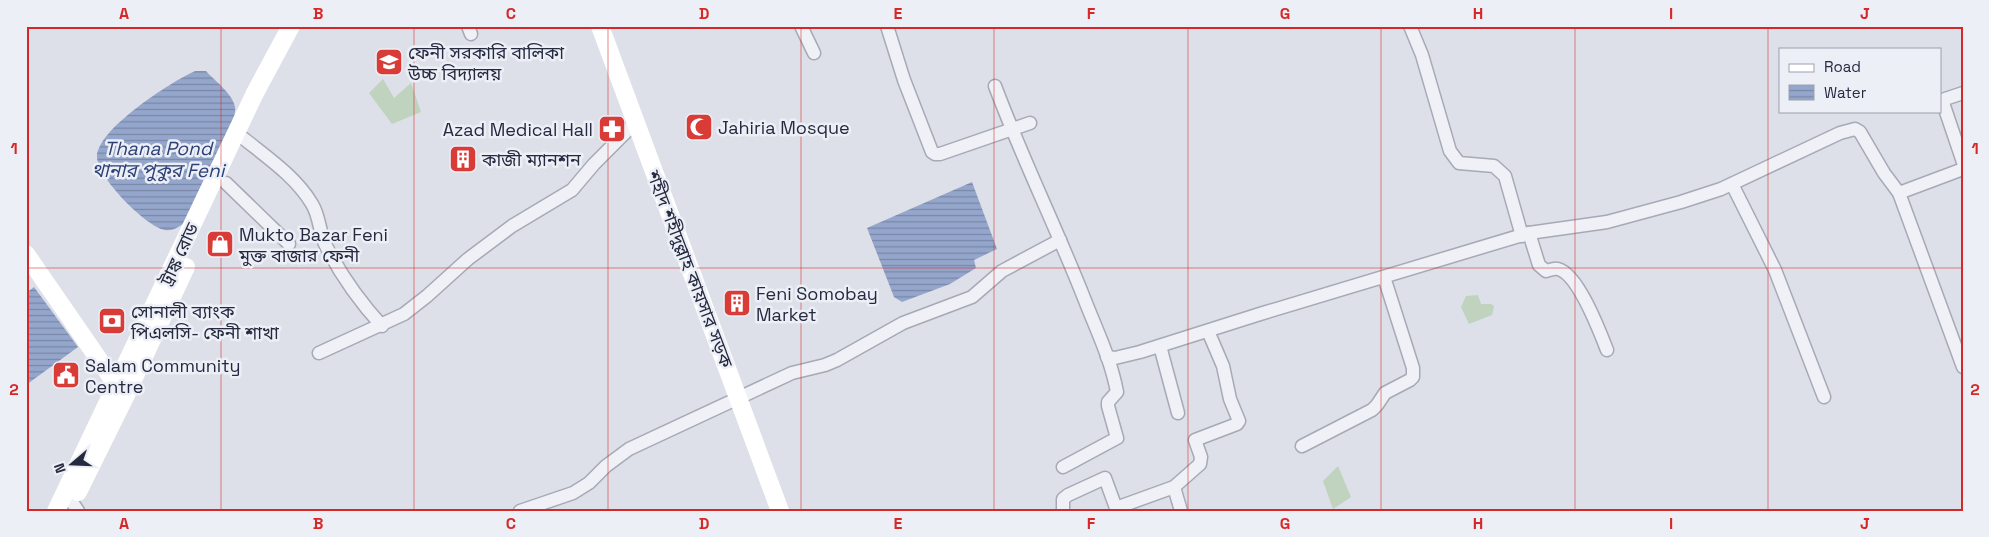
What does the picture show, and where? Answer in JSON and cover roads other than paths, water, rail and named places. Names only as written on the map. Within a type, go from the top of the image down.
[{"type":"main road","name":"ট্রাঙ্ক রোড","points":[[73,508],[121,391],[255,93],[291,26]]},
{"type":"main road","name":"ট্রাঙ্ক রোড","points":[[56,511],[121,391],[226,183],[262,98],[302,26]]},
{"type":"main road","name":"শহীদ শহীদুল্লাহ কায়সার সড়ক","points":[[590,26],[631,127],[733,400],[780,511]]},
{"type":"main road","name":"শহীদ শহীদুল্লাহ কায়সার সড়ক","points":[[600,26],[631,127]]},
{"type":"main road","points":[[26,254],[121,391]]},
{"type":"main road","name":"শহীদ শহীদুল্লাহ কায়সার সড়ক","points":[[733,400],[768,511]]},
{"type":"street","points":[[801,26],[814,53]]},
{"type":"street","points":[[887,26],[904,80],[932,152],[940,154],[1030,123]]},
{"type":"street","points":[[1410,26],[1422,55],[1450,151],[1459,163],[1494,166],[1505,176],[1525,234],[1539,266],[1546,271],[1558,269],[1568,275],[1581,293],[1607,350]]},
{"type":"street","points":[[995,86],[1107,357],[1117,392],[1108,402],[1117,438],[1063,467]]},
{"type":"street","points":[[1963,93],[1942,100],[1963,162]]},
{"type":"street","points":[[319,353],[382,326],[404,314],[468,259],[512,226],[572,190],[584,174],[631,127]]},
{"type":"street","points":[[1107,357],[1115,358],[1160,346],[1525,234],[1607,222],[1681,202],[1732,184],[1840,133],[1855,129],[1860,132],[1884,173],[1899,193],[1963,366]]},
{"type":"street","points":[[244,138],[282,169],[312,204],[326,244],[361,303],[382,326]]},
{"type":"street","points":[[1899,193],[1963,169]]},
{"type":"street","points":[[226,183],[289,244]]},
{"type":"street","points":[[1732,184],[1775,270],[1824,397]]},
{"type":"street","points":[[520,511],[573,493],[588,483],[628,449],[792,373],[837,360],[903,323],[972,297],[1002,271],[1060,240]]},
{"type":"street","points":[[1302,446],[1372,410],[1385,393],[1413,377],[1412,368],[1384,277]]},
{"type":"street","points":[[1063,511],[1064,499],[1068,495],[1105,478],[1116,508],[1174,487],[1200,464],[1201,457],[1195,440],[1239,422],[1230,399],[1223,366],[1208,331]]},
{"type":"street","points":[[1160,346],[1178,413]]},
{"type":"street","points":[[1174,487],[1181,511]]},
{"type":"water","name":"Thana Pond থানার পুকুর Feni","points":[[195,71],[206,71],[231,97],[235,107],[234,117],[223,147],[183,224],[174,229],[165,230],[146,220],[124,200],[105,176],[99,166],[97,157],[100,146],[109,133],[122,120],[153,96]]},
{"type":"water","points":[[972,182],[997,249],[974,260],[976,268],[950,284],[902,302],[894,297],[867,228]]},
{"type":"water","points":[[34,287],[78,347],[26,385],[26,293]]},
{"type":"place","name":"ফেনী সরকারি বালিকা উচ্চ বিদ্যালয়","points":[[389,62]]},
{"type":"place","name":"Jahiria Mosque","points":[[699,127]]},
{"type":"place","name":"Azad Medical Hall","points":[[612,129]]},
{"type":"place","name":"কাজী ম্যানশন","points":[[463,159]]},
{"type":"place","name":"Mukto Bazar Feni মুক্ত বাজার ফেনী","points":[[220,244]]},
{"type":"place","name":"Feni Somobay Market","points":[[737,303]]},
{"type":"place","name":"সোনালী ব্যাংক পিএলসি- ফেনী শাখা","points":[[112,321]]},
{"type":"place","name":"Salam Community Centre","points":[[66,375]]}]
